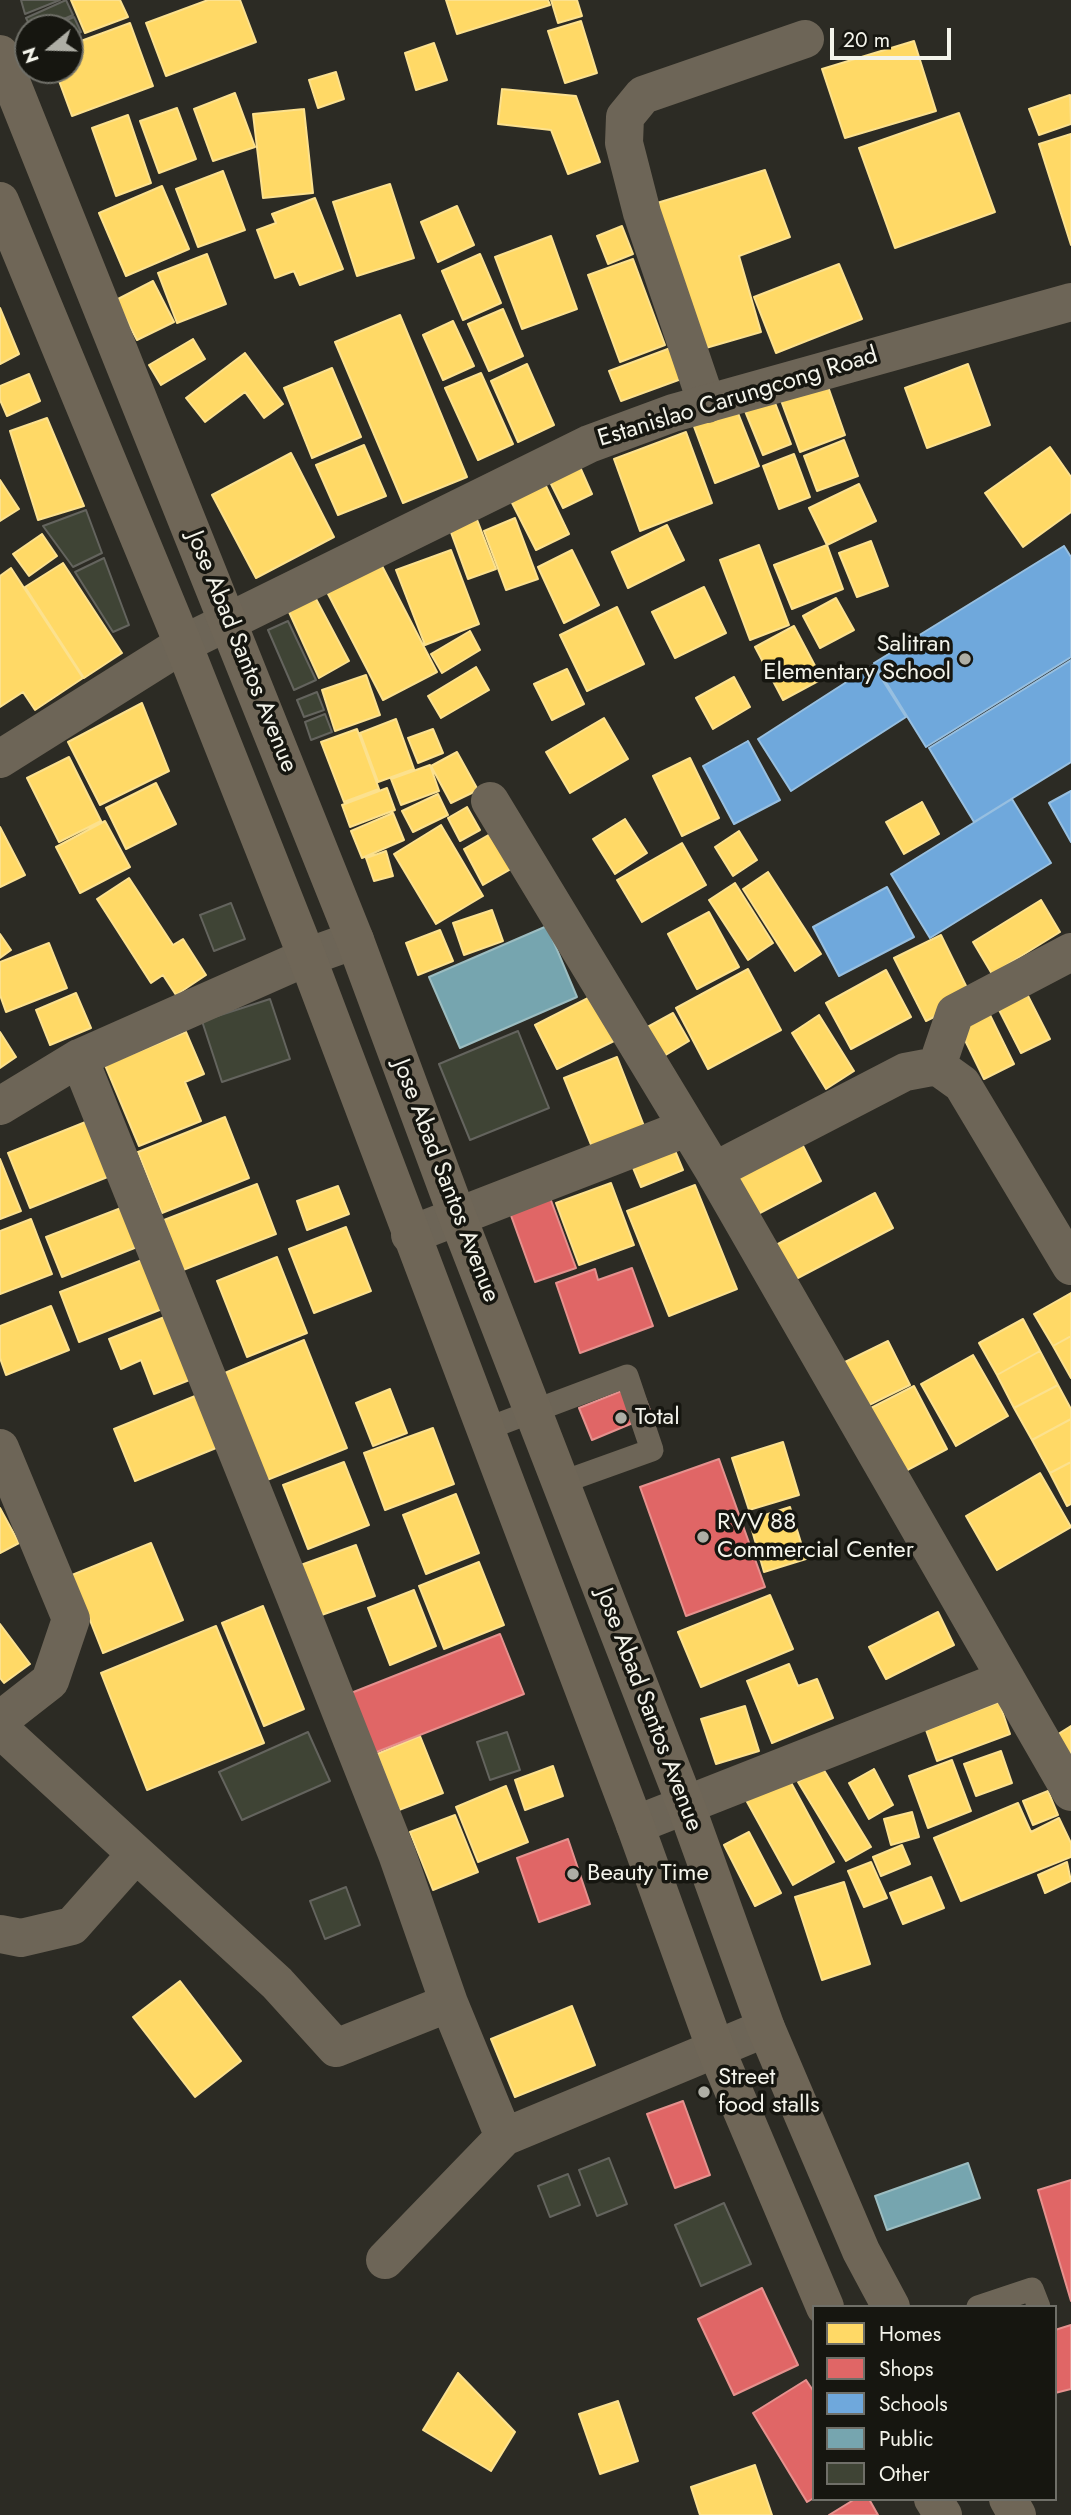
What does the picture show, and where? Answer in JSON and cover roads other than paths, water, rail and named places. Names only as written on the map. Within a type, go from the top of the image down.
[{"type":"main road","name":"Jose Abad Santos Avenue","points":[[0,54],[355,940],[458,1217],[535,1410],[560,1483],[686,1806],[766,2028],[861,2251],[890,2305]]},
{"type":"main road","name":"Jose Abad Santos Avenue","points":[[0,201],[183,644],[307,957],[635,1825],[715,2048],[824,2305]]},
{"type":"street","points":[[707,404],[642,214],[624,143],[625,117],[643,95],[805,39]]},
{"type":"street","name":"Estanislao Carungcong Road","points":[[0,759],[183,644],[589,444],[707,404],[1071,302]]},
{"type":"street","points":[[490,801],[713,1171],[1071,1792]]},
{"type":"street","points":[[0,1106],[79,1058],[307,957],[355,940]]},
{"type":"street","points":[[937,1066],[955,1013],[1071,952]]},
{"type":"street","points":[[79,1058],[397,1854],[449,2003],[504,2137]]},
{"type":"street","points":[[713,1171],[905,1072],[937,1066],[962,1084],[1071,1266]]},
{"type":"street","points":[[410,1235],[687,1128]]},
{"type":"street","points":[[0,1448],[71,1619],[50,1681],[0,1720]]},
{"type":"street","points":[[635,1825],[1006,1679]]},
{"type":"street","points":[[0,1729],[277,1983],[336,2048],[449,2003]]},
{"type":"street","points":[[0,1934],[21,1938],[72,1926],[136,1854]]},
{"type":"street","points":[[384,2260],[504,2137],[766,2028]]},
{"type":"lane","points":[[486,1429],[627,1376],[652,1450],[560,1483]]},
{"type":"lane","points":[[984,2305],[1032,2289],[1038,2305]]},
{"type":"place","name":"Salitran Elementary School","points":[[965,659]]},
{"type":"place","name":"Total","points":[[621,1418]]},
{"type":"place","name":"RVV 88 Commercial Center","points":[[703,1537]]},
{"type":"place","name":"Beauty Time","points":[[573,1874]]},
{"type":"place","name":"Street food stalls","points":[[704,2092]]}]
